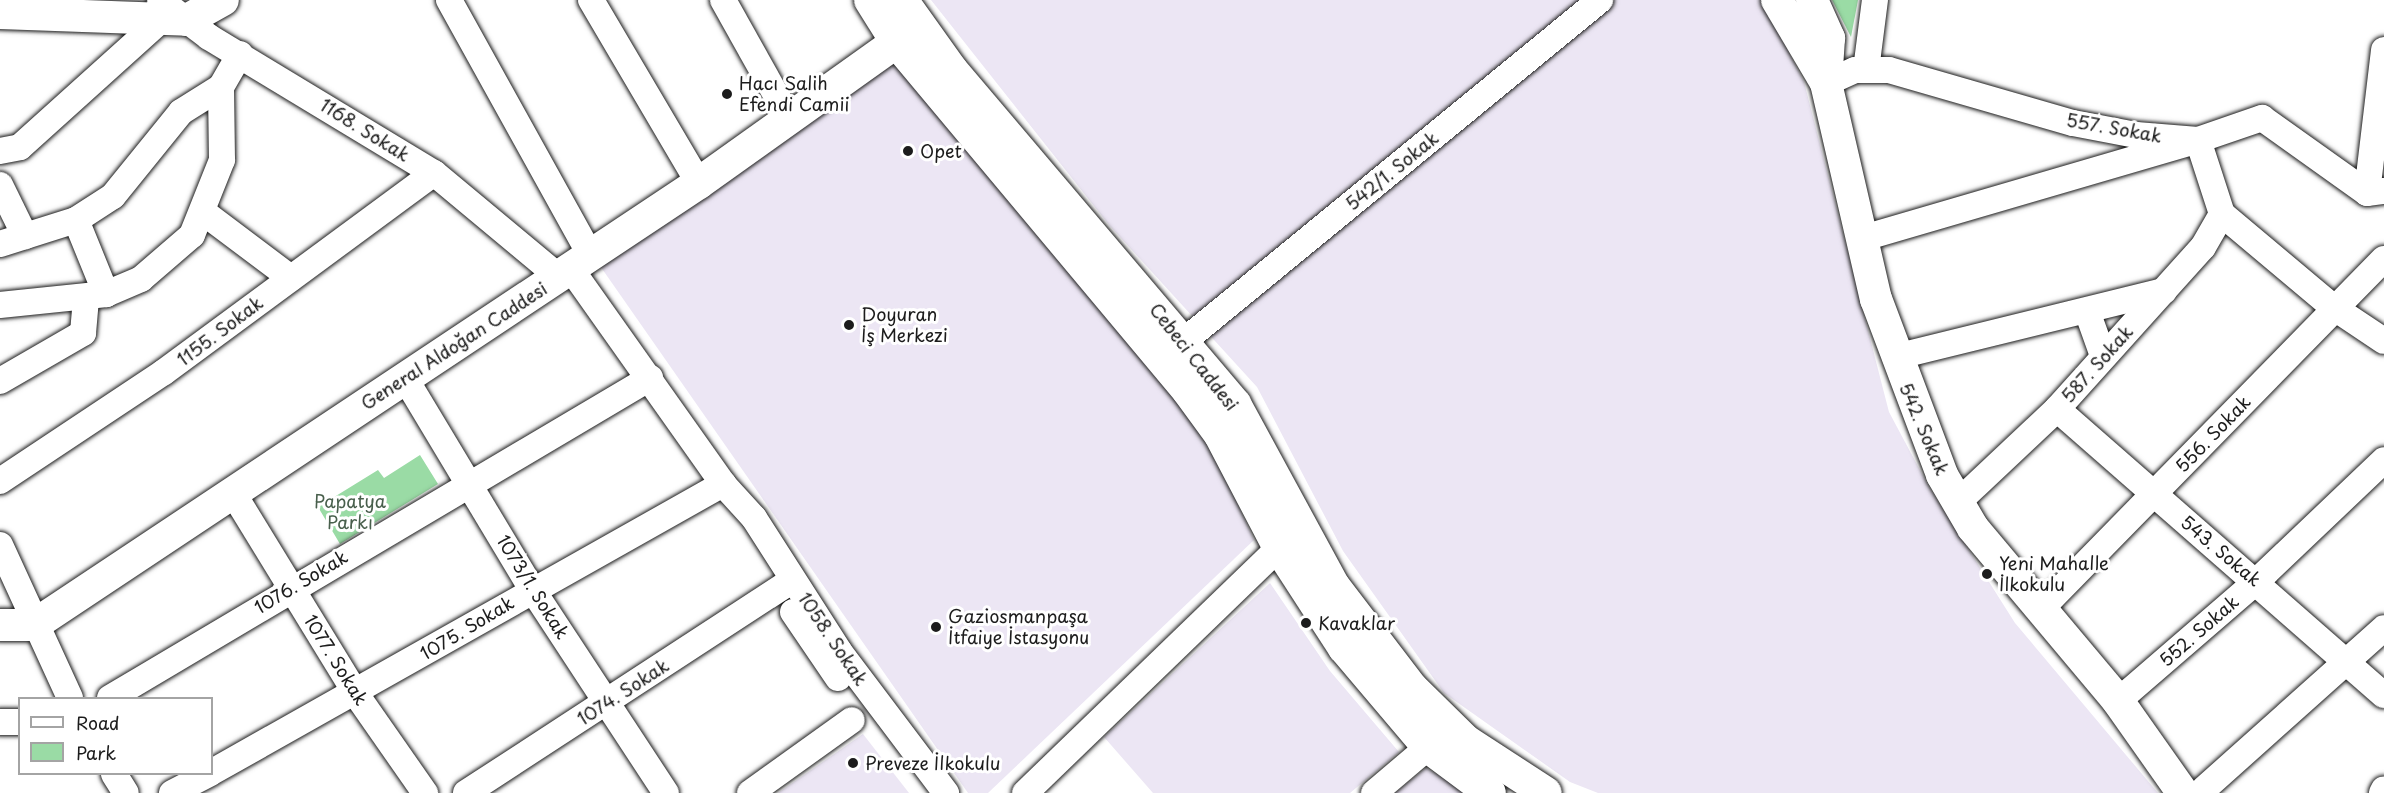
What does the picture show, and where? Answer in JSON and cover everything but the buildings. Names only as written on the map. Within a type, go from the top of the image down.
[{"type":"main road","points":[[8,9],[169,13],[223,0]]},
{"type":"main road","name":"Cebeci Caddesi","points":[[870,0],[908,35],[1173,351],[1234,405],[1334,586],[1412,688],[1466,741],[1546,793]]},
{"type":"main road","name":"Cebeci Caddesi","points":[[902,0],[908,35]]},
{"type":"main road","points":[[1778,0],[1826,83]]},
{"type":"main road","points":[[1812,0],[1829,38],[1826,83]]},
{"type":"main road","name":"General Aldoğan Caddesi","points":[[34,625],[699,183],[908,35]]},
{"type":"main road","name":"542. Sokak","points":[[1826,83],[1860,239],[1894,357],[1958,503],[2041,609],[2125,710],[2198,792]]},
{"type":"main road","name":"Cebeci Caddesi","points":[[1173,351],[1279,548],[1344,648],[1428,747],[1490,793]]},
{"type":"main road","points":[[0,625],[34,625]]},
{"type":"street","points":[[449,0],[574,266]]},
{"type":"street","points":[[591,0],[699,183]]},
{"type":"street","points":[[723,0],[790,120]]},
{"type":"street","name":"542/1. Sokak","points":[[1173,351],[1600,0]]},
{"type":"street","points":[[1866,70],[1875,0]]},
{"type":"street","name":"1168. Sokak","points":[[169,13],[434,173],[574,266]]},
{"type":"street","points":[[0,151],[20,147],[169,13]]},
{"type":"street","points":[[2375,192],[2384,50]]},
{"type":"street","points":[[0,244],[76,220],[113,196],[181,112],[221,87],[240,54]]},
{"type":"street","name":"557. Sokak","points":[[1826,83],[1866,70],[1889,69],[2073,123],[2198,140],[2262,118],[2375,192]]},
{"type":"street","points":[[0,305],[96,295],[141,279],[192,235],[222,160],[221,87]]},
{"type":"street","points":[[1860,239],[2198,140],[2222,214],[2333,307],[2384,341]]},
{"type":"street","name":"1155. Sokak","points":[[0,481],[164,372],[434,173]]},
{"type":"street","points":[[0,185],[25,236]]},
{"type":"street","points":[[203,212],[291,278]]},
{"type":"street","name":"587. Sokak","points":[[1958,503],[2057,409],[2203,247],[2222,214]]},
{"type":"street","points":[[0,381],[83,333],[96,295],[76,220]]},
{"type":"street","name":"556. Sokak","points":[[2041,609],[2155,495],[2333,307],[2384,259]]},
{"type":"street","name":"1058. Sokak","points":[[574,266],[723,484],[726,499],[786,585],[864,711],[927,793]]},
{"type":"street","points":[[1894,357],[2164,291]]},
{"type":"street","points":[[2087,311],[2103,356]]},
{"type":"street","name":"1073/1. Sokak","points":[[405,378],[466,483],[532,589],[666,793]]},
{"type":"street","name":"1076. Sokak","points":[[113,697],[466,483],[650,378]]},
{"type":"street","name":"543. Sokak","points":[[2057,409],[2350,662],[2384,695]]},
{"type":"street","name":"552. Sokak","points":[[2125,710],[2384,460]]},
{"type":"street","name":"1075. Sokak","points":[[213,771],[356,694],[532,589],[723,484]]},
{"type":"street","name":"1077. Sokak","points":[[233,493],[356,694],[425,793]]},
{"type":"street","points":[[0,545],[34,625],[69,697]]},
{"type":"street","points":[[1025,793],[1279,548]]},
{"type":"street","name":"1074. Sokak","points":[[466,793],[786,585]]},
{"type":"street","points":[[2198,792],[2350,662],[2384,628]]},
{"type":"street","points":[[750,793],[864,711]]},
{"type":"street","name":"1058. Sokak","points":[[864,711],[946,793]]},
{"type":"street","points":[[0,722],[18,722]]},
{"type":"street","points":[[1374,793],[1428,747]]},
{"type":"street","points":[[115,775],[126,793]]},
{"type":"street","name":"1075. Sokak","points":[[172,793],[206,775]]},
{"type":"shaded area","points":[[931,0],[1762,0],[1804,82],[1889,412],[1929,487],[2015,623],[2158,793],[1598,793],[1570,782],[1444,693],[1343,551],[1257,387],[1109,225]]},
{"type":"shaded area","points":[[897,56],[1206,434],[1254,540],[988,793],[968,793],[598,263]]},
{"type":"shaded area","points":[[1270,583],[1330,671],[1399,752],[1350,793],[1153,793],[1104,737]]},
{"type":"shaded area","name":"Preveze İlkokulu","points":[[863,734],[909,793],[778,793]]},
{"type":"shaded area","points":[[1426,768],[1470,793],[1395,793]]},
{"type":"green space","points":[[1832,0],[1858,0],[1851,37]]},
{"type":"green space","name":"Papatya Parkı","points":[[420,455],[438,484],[340,544],[318,507],[378,470],[384,478]]},
{"type":"place","name":"Hacı Salih Efendi Camii","points":[[727,94]]},
{"type":"place","name":"Opet","points":[[908,151]]},
{"type":"place","name":"Doyuran İş Merkezi","points":[[849,325]]},
{"type":"place","name":"Yeni Mahalle İlkokulu","points":[[1987,574]]},
{"type":"place","name":"Kavaklar","points":[[1306,623]]},
{"type":"place","name":"Gaziosmanpaşa İtfaiye İstasyonu","points":[[936,627]]},
{"type":"place","name":"Preveze İlkokulu","points":[[853,763]]}]
